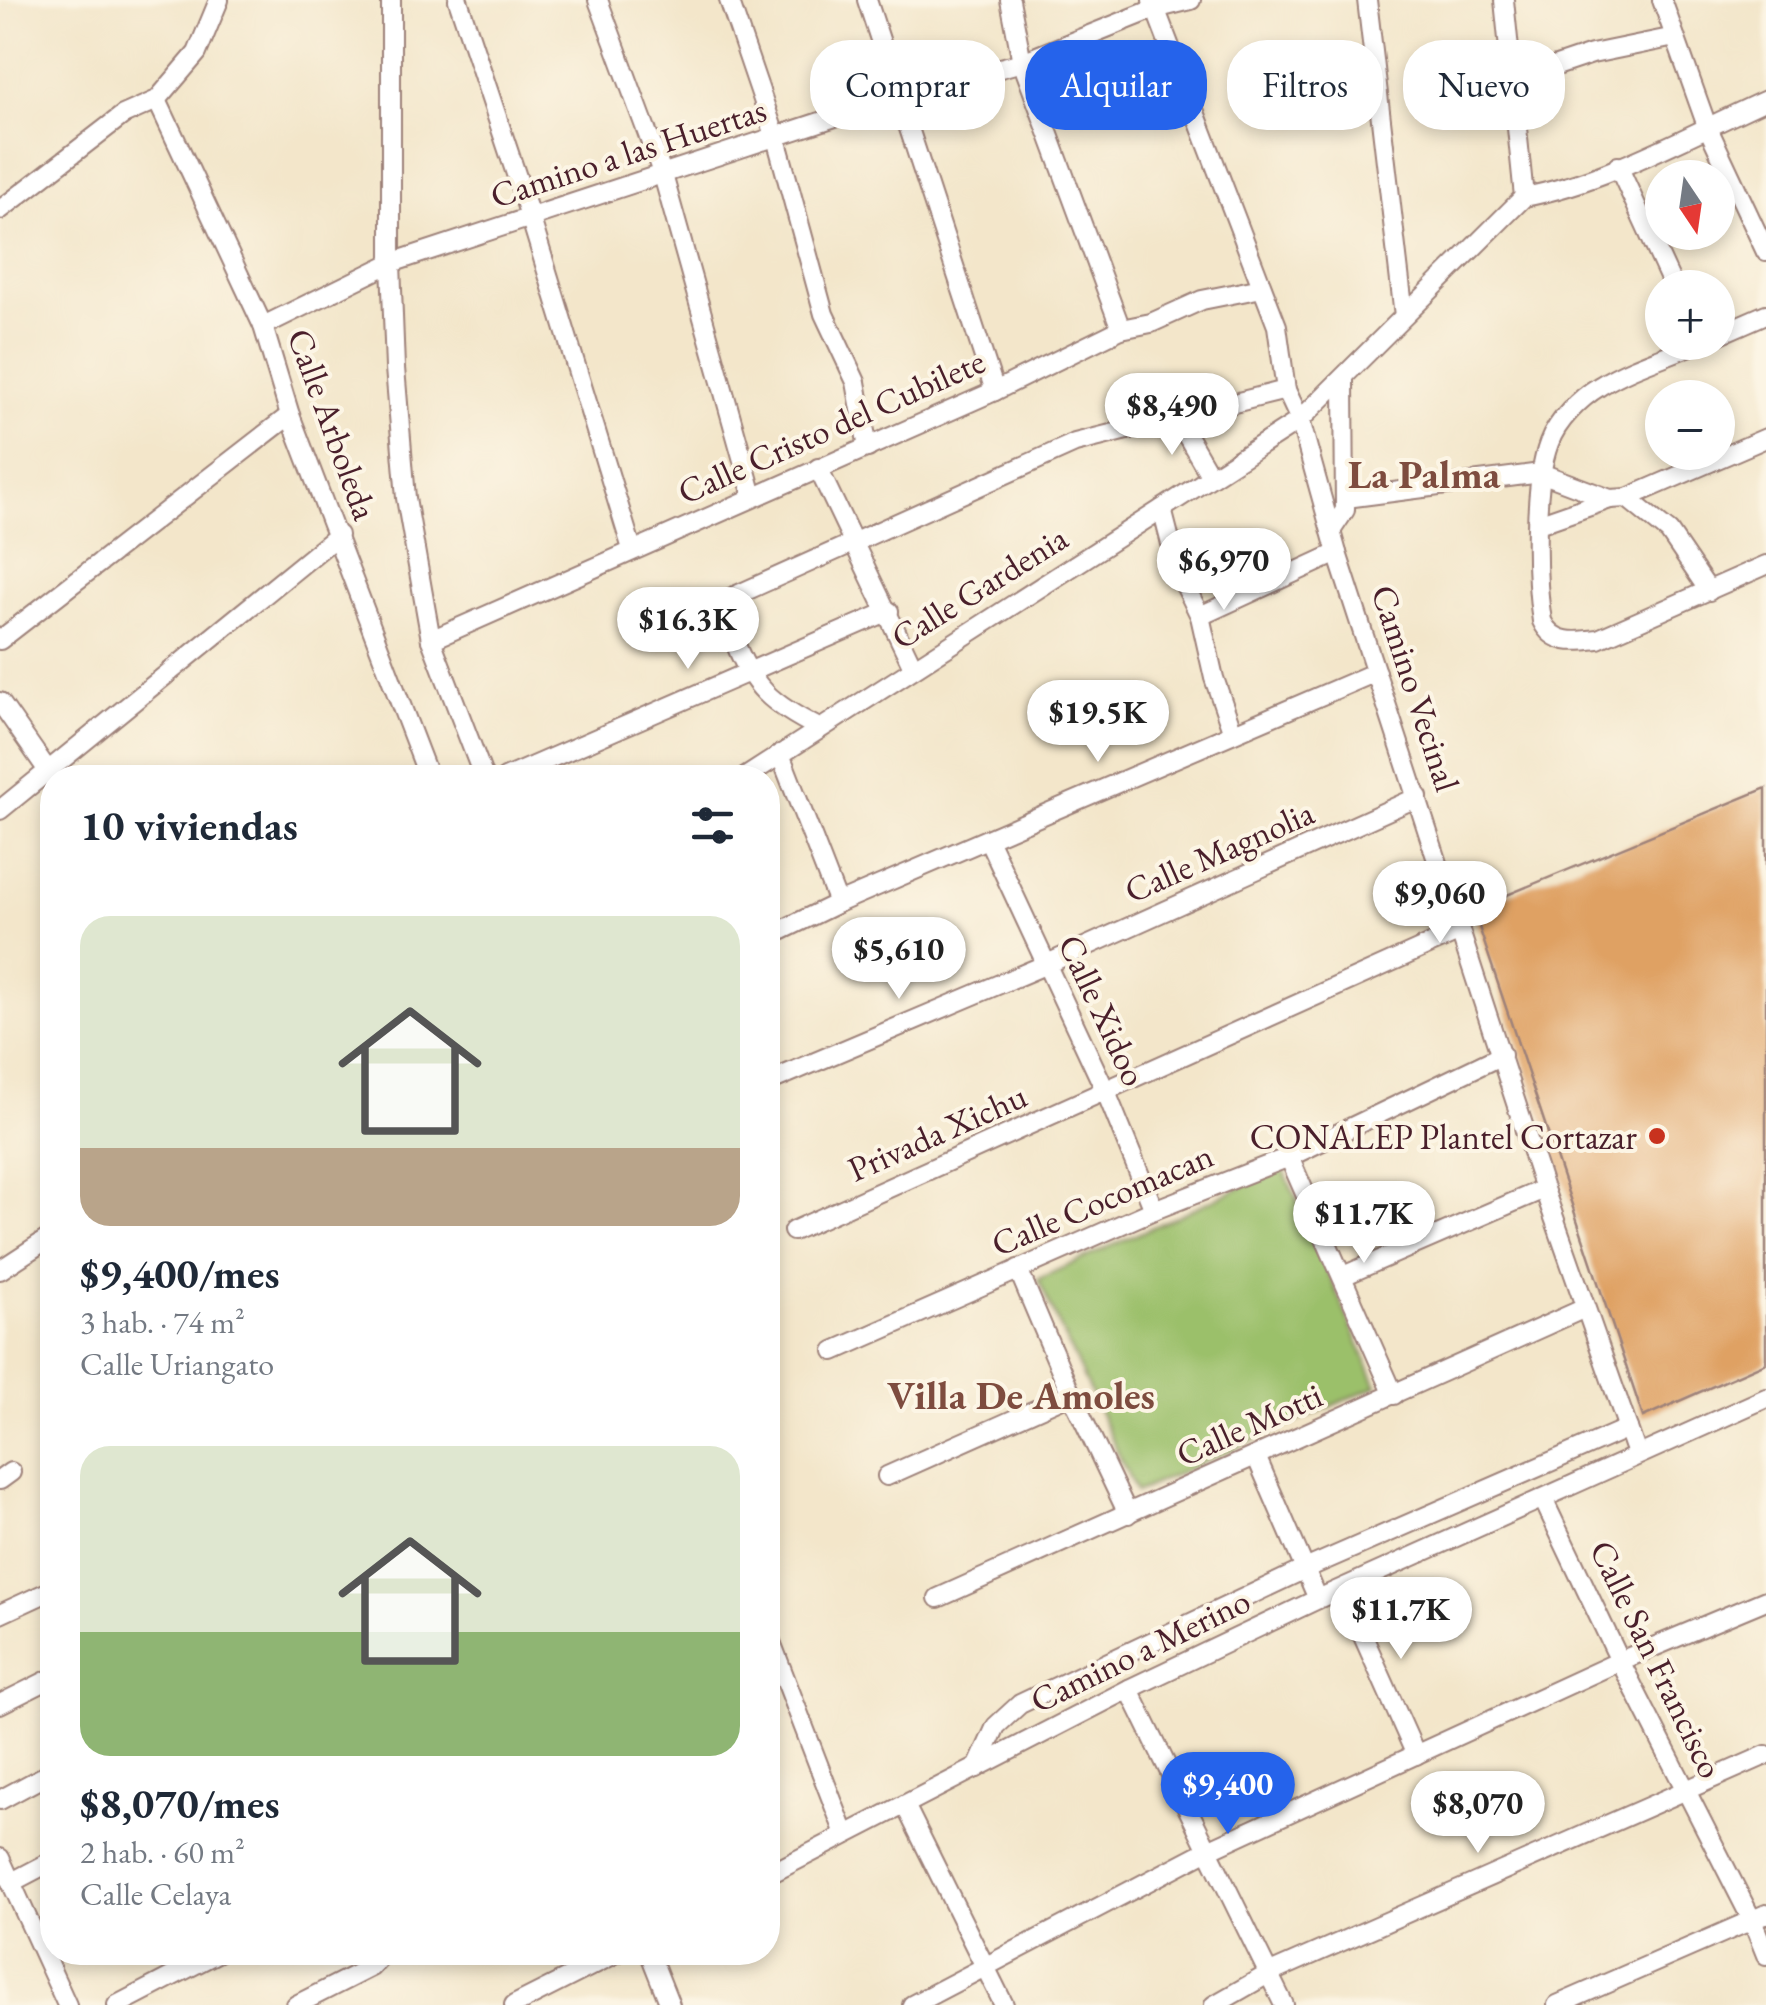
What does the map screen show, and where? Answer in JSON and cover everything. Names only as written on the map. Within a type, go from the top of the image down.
[{"type":"street","points":[[0,210],[123,115],[157,100],[197,52],[219,0]]},
{"type":"street","points":[[391,0],[391,263],[406,498],[431,640],[479,765]]},
{"type":"street","points":[[458,0],[531,219],[632,549]]},
{"type":"street","points":[[598,0],[662,175],[753,496]]},
{"type":"street","points":[[729,0],[776,138],[824,314],[856,382],[868,448]]},
{"type":"street","points":[[867,0],[879,40]]},
{"type":"street","points":[[1010,0],[1022,62],[1121,329]]},
{"type":"street","name":"Camino a las Huertas","points":[[1005,67],[1153,4],[1191,0]]},
{"type":"street","points":[[1368,0],[1404,316]]},
{"type":"street","points":[[1504,0],[1508,40]]},
{"type":"street","points":[[1662,0],[1707,126],[1765,244]]},
{"type":"street","name":"Camino Vecinal","points":[[1153,4],[1277,326],[1286,390],[1300,420],[1337,553],[1544,1189],[1638,1454]]},
{"type":"street","points":[[1565,64],[1606,50],[1675,37]]},
{"type":"street","name":"Calle Arboleda","points":[[157,100],[263,326],[290,414],[424,765]]},
{"type":"street","points":[[1517,130],[1524,197],[1553,192],[1618,166],[1766,100]]},
{"type":"street","name":"Camino a las Huertas","points":[[263,326],[391,263],[810,126]]},
{"type":"street","points":[[907,130],[994,391]]},
{"type":"street","points":[[1618,166],[1666,270]]},
{"type":"street","name":"Calle Gardenia","points":[[764,765],[1300,420],[1524,197]]},
{"type":"street","name":"Calle Cristo del Cubilete","points":[[431,640],[868,448],[1121,329],[1152,323],[1202,300],[1262,288]]},
{"type":"street","points":[[1735,328],[1766,314]]},
{"type":"street","points":[[1660,360],[1600,386],[1549,442],[1541,474],[1538,524],[1540,605],[1545,629],[1557,639],[1572,642],[1598,639],[1766,565]]},
{"type":"street","points":[[1330,531],[1341,520],[1346,498],[1344,379]]},
{"type":"street","points":[[819,728],[784,710],[747,672],[733,635],[726,604],[730,598],[1076,443],[1286,390]]},
{"type":"street","points":[[0,640],[290,414]]},
{"type":"street","points":[[1175,415],[1210,478]]},
{"type":"street","points":[[1538,524],[1618,498],[1766,438]]},
{"type":"street","points":[[818,468],[913,667]]},
{"type":"street","points":[[1346,498],[1541,474],[1618,498],[1668,532],[1710,591]]},
{"type":"street","points":[[1162,509],[1178,572],[1200,616],[1214,678],[1234,733]]},
{"type":"street","points":[[63,765],[338,536]]},
{"type":"street","points":[[1200,616],[1337,553]]},
{"type":"street","points":[[535,765],[889,611]]},
{"type":"street","points":[[780,931],[1376,672]]},
{"type":"street","points":[[0,702],[44,765]]},
{"type":"street","points":[[780,754],[838,903]]},
{"type":"street","points":[[0,810],[40,783]]},
{"type":"street","name":"Calle Magnolia","points":[[780,1077],[1047,964],[1418,797]]},
{"type":"street","name":"Calle Xidoo","points":[[988,839],[1106,1092],[1154,1210]]},
{"type":"street","name":"Privada Xichu","points":[[793,1230],[1460,931]]},
{"type":"street","name":"Calle Cocomacan","points":[[834,1351],[1154,1210],[1288,1157],[1502,1055]]},
{"type":"street","points":[[1288,1157],[1394,1395]]},
{"type":"street","points":[[1343,1276],[1544,1189]]},
{"type":"street","points":[[0,1270],[40,1244]]},
{"type":"street","points":[[1018,1269],[1128,1514]]},
{"type":"street","name":"Calle Motti","points":[[938,1598],[1585,1308]]},
{"type":"street","points":[[887,1476],[1071,1394]]},
{"type":"street","name":"Camino a Merino","points":[[780,1869],[1129,1689],[1766,1398]]},
{"type":"street","points":[[977,1768],[996,1726],[1020,1704],[1305,1569],[1628,1428]]},
{"type":"street","points":[[1256,1456],[1318,1600]]},
{"type":"street","name":"Calle San Francisco","points":[[1543,1499],[1686,1791],[1759,1917],[1766,1955]]},
{"type":"street","points":[[1342,1589],[1416,1755]]},
{"type":"street","points":[[0,1614],[40,1596]]},
{"type":"street","points":[[912,2005],[1208,1850],[1620,1661],[1766,1600]]},
{"type":"street","points":[[780,1665],[845,1834]]},
{"type":"street","points":[[0,1704],[40,1684]]},
{"type":"street","points":[[1129,1689],[1284,2005]]},
{"type":"street","points":[[1214,2005],[1270,1972],[1766,1755]]},
{"type":"street","points":[[0,1800],[40,1778]]},
{"type":"street","points":[[905,1805],[1004,2005]]},
{"type":"street","points":[[0,1858],[40,1933]]},
{"type":"street","points":[[12,1882],[40,1867]]},
{"type":"street","points":[[1557,2005],[1759,1917]]},
{"type":"street","points":[[55,1965],[67,2005]]},
{"type":"street","points":[[117,2005],[194,1965]]},
{"type":"street","points":[[296,2005],[373,1965]]},
{"type":"street","points":[[514,2005],[593,1965]]},
{"type":"street","points":[[654,1965],[670,2005]]},
{"type":"green space","points":[[1283,1168],[1377,1386],[1136,1492],[1038,1279]]},
{"type":"building","name":"CONALEP Plantel Cortazar","points":[[1766,788],[1766,1363],[1643,1417],[1473,909]]},
{"type":"place","name":"CONALEP Plantel Cortazar","points":[[1657,1136]]},
{"type":"district","name":"La Palma","points":[[1424,474]]},
{"type":"district","name":"Villa De Amoles","points":[[1021,1395]]}]
